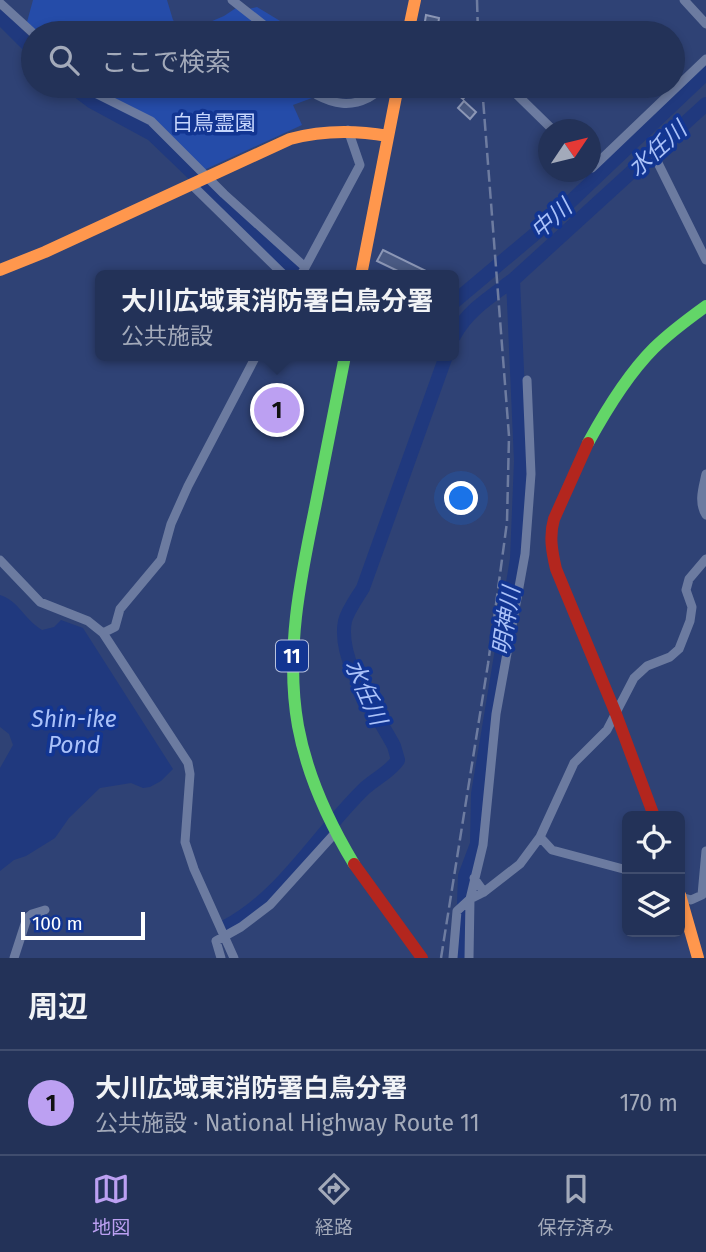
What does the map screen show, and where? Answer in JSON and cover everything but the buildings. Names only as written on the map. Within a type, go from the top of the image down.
[{"type":"main road","points":[[411,21],[415,0]]},
{"type":"main road","points":[[362,270],[394,98]]},
{"type":"main road","points":[[0,270],[45,252],[290,139],[310,133],[348,130],[388,136]]},
{"type":"main road","points":[[652,811],[616,714],[556,569],[551,546],[552,525],[590,437],[620,393],[650,353],[676,328],[706,306]]},
{"type":"main road","name":"11","points":[[344,361],[297,595],[292,670],[297,725],[305,760],[322,805],[336,832],[422,958]]},
{"type":"main road","points":[[685,913],[698,958]]},
{"type":"street","points":[[232,0],[259,21]]},
{"type":"street","points":[[684,0],[706,24]]},
{"type":"street","points":[[0,3],[21,22]]},
{"type":"street","points":[[685,79],[706,59]]},
{"type":"street","points":[[105,98],[151,121],[302,270]]},
{"type":"street","points":[[322,98],[328,102],[345,104],[368,98]]},
{"type":"street","points":[[520,98],[542,119]]},
{"type":"street","points":[[601,159],[665,98]]},
{"type":"street","points":[[304,270],[360,165],[348,130]]},
{"type":"street","points":[[656,159],[706,260]]},
{"type":"street","points":[[191,185],[276,270]]},
{"type":"street","points":[[103,633],[115,626],[120,609],[160,560],[187,485],[253,361]]},
{"type":"street","points":[[469,958],[470,899],[483,845],[496,714],[525,554],[531,474],[527,380]]},
{"type":"street","points":[[706,474],[701,497],[706,516]]},
{"type":"street","points":[[453,958],[457,911],[520,864],[540,837],[574,763],[607,730],[634,678],[647,666],[670,657],[679,649],[690,621],[692,607],[686,590],[689,579],[706,559]]},
{"type":"street","points":[[0,560],[40,603],[88,621],[103,633],[188,764],[190,774],[185,842],[194,869],[234,958]]},
{"type":"street","points":[[221,958],[216,941],[241,927],[270,905],[336,832]]},
{"type":"street","points":[[540,837],[552,849],[622,869]]},
{"type":"street","points":[[685,898],[691,901],[702,895],[706,851]]},
{"type":"street","points":[[474,878],[484,892]]},
{"type":"street","points":[[14,958],[27,918],[45,909]]},
{"type":"green space","points":[[33,0],[167,0],[174,21],[27,21]]},
{"type":"green space","points":[[257,7],[280,21],[212,21],[236,8],[240,11]]},
{"type":"green space","name":"白鳥霊園","points":[[112,98],[312,98],[293,105],[302,125],[204,170],[160,124]]},
{"type":"water","name":"Shin-ike Pond","points":[[0,595],[12,601],[42,630],[54,627],[61,620],[83,628],[173,769],[150,787],[143,788],[131,783],[100,788],[69,818],[55,838],[26,856],[14,860],[0,871],[0,768],[13,745],[9,734],[0,727]]},
{"type":"waterway","name":"中川","points":[[0,17],[21,38]]},
{"type":"waterway","name":"中川","points":[[685,93],[706,73]]},
{"type":"waterway","name":"中川","points":[[87,98],[152,134],[286,266],[294,270]]},
{"type":"waterway","name":"中川","points":[[459,298],[548,223],[680,98]]},
{"type":"waterway","name":"水任川","points":[[459,327],[472,312],[513,280],[706,104]]},
{"type":"waterway","name":"明神川","points":[[462,958],[465,876],[477,844],[478,794],[517,559],[521,461],[513,280]]},
{"type":"waterway","name":"水任川","points":[[225,927],[265,899],[365,788],[398,760],[394,746],[352,669],[344,636],[345,621],[363,588],[444,361]]},
{"type":"railway","points":[[477,0],[478,21]]},
{"type":"railway","points":[[441,958],[488,664],[507,522],[509,436],[483,98]]},
{"type":"traffic: fast","points":[[588,443],[618,393],[644,358],[706,306]]},
{"type":"traffic: fast","points":[[344,361],[300,589],[293,671],[298,726],[307,762],[327,814],[354,864]]},
{"type":"traffic: slow","points":[[411,21],[415,0]]},
{"type":"traffic: slow","points":[[362,270],[396,98]]},
{"type":"traffic: slow","points":[[0,270],[45,252],[290,139],[339,132],[388,136]]},
{"type":"traffic: slow","points":[[685,912],[698,958]]},
{"type":"traffic: jam","points":[[588,443],[552,525],[553,556],[652,811]]},
{"type":"traffic: jam","points":[[354,864],[422,958]]},
{"type":"place","name":"大川広域東消防署白鳥分署","points":[[277,410]]}]
